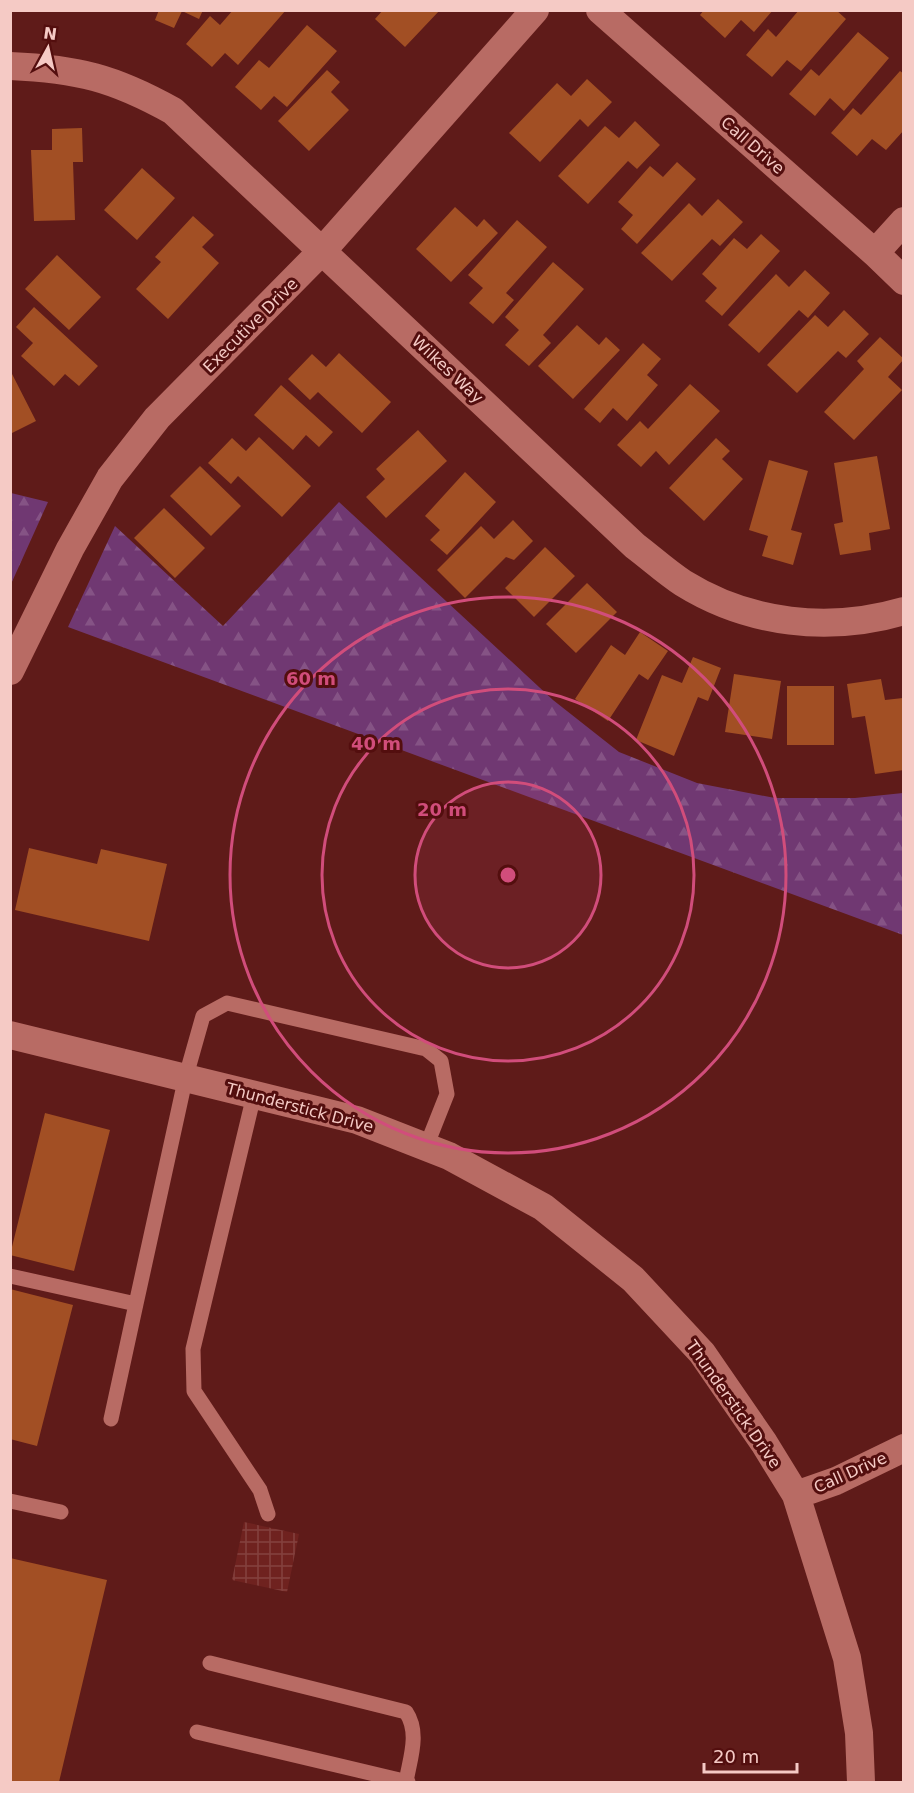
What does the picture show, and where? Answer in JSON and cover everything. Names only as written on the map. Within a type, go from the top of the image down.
[{"type":"street","name":"Executive Drive","points":[[10,671],[70,549],[110,478],[157,418],[323,250],[535,10]]},
{"type":"street","name":"Call Drive","points":[[600,10],[875,253],[903,281]]},
{"type":"street","name":"Wilkes Way","points":[[10,66],[84,73],[114,81],[173,111],[635,546],[682,582],[733,609],[781,620],[835,624],[903,611]]},
{"type":"street","points":[[875,253],[903,221]]},
{"type":"street","name":"Thunderstick Drive","points":[[10,1035],[186,1076],[357,1120],[449,1156],[543,1206],[633,1279],[702,1353],[764,1443],[796,1495],[847,1658],[859,1733],[861,1782]]},
{"type":"street","name":"Call Drive","points":[[796,1495],[836,1481],[903,1448]]},
{"type":"lane","points":[[111,1419],[186,1076],[203,1016],[227,1003],[426,1049],[441,1061],[447,1094],[426,1147]]},
{"type":"lane","points":[[254,1095],[193,1349],[194,1392],[260,1490],[268,1514]]},
{"type":"lane","points":[[10,1276],[136,1304]]},
{"type":"lane","points":[[10,1501],[61,1512]]},
{"type":"lane","points":[[197,1732],[407,1782],[414,1735],[413,1722],[406,1712],[210,1663]]},
{"type":"shaded area","points":[[244,1522],[299,1534],[287,1592],[232,1580]]},
{"type":"green space","points":[[10,493],[48,502],[11,584]]},
{"type":"green space","points":[[339,502],[553,700],[619,752],[697,783],[775,798],[855,798],[903,793],[903,935],[68,627],[115,526],[223,626]]},
{"type":"building","points":[[159,10],[203,10],[199,19],[182,11],[174,28],[155,20]]},
{"type":"building","points":[[233,10],[286,10],[238,65],[225,53],[212,67],[186,44],[210,16],[220,25]]},
{"type":"building","points":[[383,10],[440,10],[405,47],[375,19]]},
{"type":"building","points":[[704,10],[773,10],[754,32],[741,20],[725,38],[700,15]]},
{"type":"building","points":[[799,10],[836,10],[846,19],[801,71],[787,60],[772,77],[746,55],[768,29],[776,37]]},
{"type":"building","points":[[307,25],[337,51],[287,107],[274,96],[261,110],[235,87],[259,60],[269,68]]},
{"type":"building","points":[[858,32],[889,58],[844,111],[830,98],[815,116],[789,94],[811,69],[819,76]]},
{"type":"building","points":[[327,70],[340,82],[331,92],[349,110],[309,151],[278,121]]},
{"type":"building","points":[[900,71],[904,74],[904,130],[886,150],[872,139],[857,156],[831,133],[853,108],[861,115]]},
{"type":"building","points":[[587,79],[612,102],[588,127],[580,119],[540,162],[509,133],[557,83],[571,96]]},
{"type":"building","points":[[635,121],[660,145],[637,169],[628,161],[588,204],[558,176],[605,126],[619,138]]},
{"type":"building","points":[[82,128],[83,162],[73,162],[75,220],[34,221],[31,150],[52,150],[52,129]]},
{"type":"building","points":[[677,162],[696,179],[637,244],[621,229],[633,215],[618,202],[650,166],[663,177]]},
{"type":"building","points":[[142,168],[175,198],[137,240],[104,210]]},
{"type":"building","points":[[718,199],[743,222],[720,246],[712,239],[672,281],[641,253],[689,203],[702,216]]},
{"type":"building","points":[[455,207],[477,227],[484,219],[498,233],[451,282],[416,249]]},
{"type":"building","points":[[193,216],[214,235],[202,247],[219,263],[168,319],[136,289],[161,262],[155,257]]},
{"type":"building","points":[[517,220],[547,247],[506,293],[514,300],[493,324],[469,303],[483,288],[468,275]]},
{"type":"building","points":[[761,234],[780,251],[722,316],[705,301],[717,288],[702,274],[734,238],[747,249]]},
{"type":"building","points":[[57,255],[101,297],[69,330],[25,289]]},
{"type":"building","points":[[553,262],[584,289],[543,335],[551,343],[529,366],[505,345],[519,330],[505,317]]},
{"type":"building","points":[[805,270],[830,293],[808,318],[799,310],[759,353],[728,325],[776,274],[789,287]]},
{"type":"building","points":[[34,307],[98,366],[79,386],[65,374],[54,386],[21,356],[33,343],[16,327]]},
{"type":"building","points":[[844,310],[869,334],[846,358],[838,351],[797,393],[767,365],[815,315],[828,327]]},
{"type":"building","points":[[577,325],[599,345],[606,337],[620,350],[573,399],[538,366]]},
{"type":"building","points":[[880,337],[904,359],[888,377],[902,390],[854,440],[824,412],[864,369],[857,361]]},
{"type":"building","points":[[643,343],[661,359],[647,375],[658,385],[627,421],[613,408],[600,423],[584,409]]},
{"type":"building","points":[[339,353],[391,402],[362,433],[318,392],[310,400],[288,379],[312,354],[326,367]]},
{"type":"building","points":[[10,370],[36,421],[10,434]]},
{"type":"building","points":[[690,384],[720,411],[669,465],[656,451],[641,467],[617,445],[640,421],[648,429]]},
{"type":"building","points":[[281,385],[333,432],[319,447],[306,435],[293,450],[254,415]]},
{"type":"building","points":[[418,430],[447,461],[386,518],[366,497],[385,479],[376,469]]},
{"type":"building","points":[[259,437],[311,486],[282,517],[238,476],[231,484],[208,463],[232,438],[246,451]]},
{"type":"building","points":[[716,438],[730,451],[722,459],[743,479],[704,521],[669,488]]},
{"type":"building","points":[[877,456],[890,529],[869,533],[871,550],[840,555],[834,524],[843,522],[834,463]]},
{"type":"building","points":[[769,460],[808,471],[791,530],[802,533],[793,565],[762,556],[768,536],[749,530]]},
{"type":"building","points":[[200,466],[241,506],[211,536],[170,496]]},
{"type":"building","points":[[465,472],[496,502],[447,555],[430,540],[440,530],[425,516]]},
{"type":"building","points":[[164,508],[205,548],[175,578],[134,538]]},
{"type":"building","points":[[513,520],[533,541],[514,560],[506,557],[465,598],[437,570],[481,526],[494,539]]},
{"type":"building","points":[[545,547],[575,576],[534,617],[505,588]]},
{"type":"building","points":[[587,583],[617,612],[576,653],[546,624]]},
{"type":"building","points":[[640,632],[668,651],[648,680],[639,674],[608,721],[575,699],[611,645],[625,655]]},
{"type":"building","points":[[693,657],[721,668],[708,701],[698,697],[674,756],[636,740],[662,675],[682,683]]},
{"type":"building","points":[[734,674],[781,681],[772,739],[725,732]]},
{"type":"building","points":[[881,679],[885,700],[903,698],[904,770],[875,774],[865,716],[852,718],[847,684]]},
{"type":"building","points":[[787,686],[834,686],[834,745],[787,745]]},
{"type":"building","points":[[29,848],[97,864],[101,849],[167,864],[149,941],[15,910]]},
{"type":"building","points":[[45,1113],[110,1130],[74,1271],[10,1255]]},
{"type":"building","points":[[10,1289],[73,1305],[37,1446],[10,1439]]},
{"type":"building","points":[[10,1558],[107,1580],[59,1782],[10,1782]]}]
